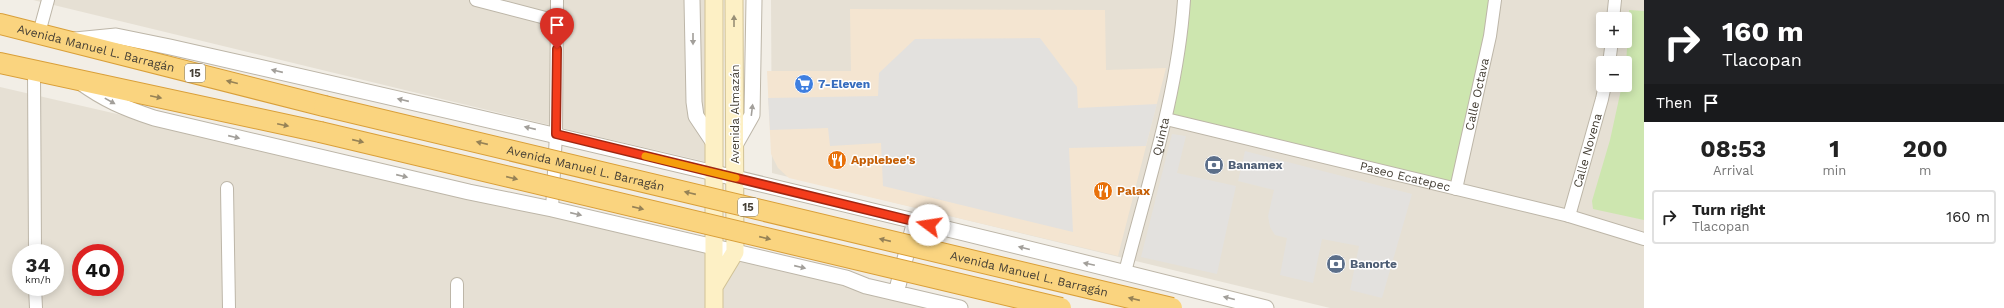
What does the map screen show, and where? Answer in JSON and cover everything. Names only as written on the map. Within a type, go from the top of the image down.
[{"type":"highway","name":"Avenida Manuel L. Barragán","points":[[0,24],[324,106],[1172,308]]},
{"type":"highway","name":"15","points":[[0,64],[320,132],[1061,308]]},
{"type":"main road","name":"Avenida Almazán","points":[[714,0],[714,308]]},
{"type":"main road","name":"Avenida Almazán","points":[[734,0],[735,252]]},
{"type":"main road","points":[[715,285],[735,252]]},
{"type":"street","points":[[39,33],[48,0]]},
{"type":"street","points":[[476,0],[557,21]]},
{"type":"street","points":[[552,208],[556,134],[557,0]]},
{"type":"street","points":[[692,0],[694,102],[696,116],[714,143]]},
{"type":"street","points":[[735,145],[752,115],[754,0]]},
{"type":"street","name":"Quinta","points":[[1126,272],[1166,119],[1182,29],[1184,0]]},
{"type":"street","name":"Calle Octava","points":[[1456,189],[1490,36],[1495,0]]},
{"type":"street","points":[[1614,12],[1615,0]]},
{"type":"street","points":[[66,40],[116,36],[170,47],[556,134],[1126,272],[1266,308]]},
{"type":"street","points":[[34,71],[35,244]]},
{"type":"street","points":[[77,80],[118,106],[154,118],[454,188],[552,208],[846,278],[896,293],[960,308]]},
{"type":"street","name":"Calle Novena","points":[[1569,216],[1604,92]]},
{"type":"street","name":"Paseo Ecatepec","points":[[1166,119],[1569,216],[1644,239]]},
{"type":"street","points":[[227,188],[228,308]]},
{"type":"street","points":[[896,293],[915,221]]},
{"type":"street","points":[[457,284],[457,308]]},
{"type":"street","points":[[35,296],[36,308]]},
{"type":"shaded area","points":[[33,0],[706,0],[707,162],[570,130]]},
{"type":"shaded area","points":[[771,0],[1644,0],[1644,308],[1330,308],[772,173]]},
{"type":"shaded area","points":[[850,9],[1105,10],[1106,70],[1166,68],[1118,256],[789,178],[778,168],[771,154],[767,71],[851,71]]},
{"type":"shaded area","points":[[1040,38],[1077,87],[1078,108],[1157,104],[1146,146],[1069,148],[1073,232],[883,186],[881,143],[830,146],[828,128],[770,130],[768,98],[878,96],[879,73],[915,39]]},
{"type":"shaded area","points":[[0,87],[853,284],[946,308],[0,308]]},
{"type":"shaded area","points":[[1172,134],[1186,136],[1177,173],[1236,186],[1217,274],[1141,257]]},
{"type":"shaded area","points":[[1245,151],[1412,194],[1382,298],[1350,290],[1359,246],[1322,239],[1313,283],[1280,275],[1287,238],[1275,235],[1270,227],[1268,216],[1274,190],[1238,181]]},
{"type":"green space","points":[[1184,0],[1495,0],[1456,189],[1166,119]]},
{"type":"green space","points":[[1629,10],[1644,11],[1644,220],[1593,209],[1592,201],[1610,140],[1620,92],[1632,92],[1632,56],[1627,56],[1627,48],[1632,48],[1632,12],[1629,12]]},
{"type":"slow traffic","points":[[645,156],[736,178]]},
{"type":"place","name":"7-Eleven","points":[[804,84]]},
{"type":"place","name":"Applebee's","points":[[837,160]]},
{"type":"place","name":"Banamex","points":[[1214,165]]},
{"type":"place","name":"Palax","points":[[1103,191]]},
{"type":"place","name":"Banorte","points":[[1336,264]]},
{"type":"route","points":[[557,49],[556,134],[929,225]]}]
